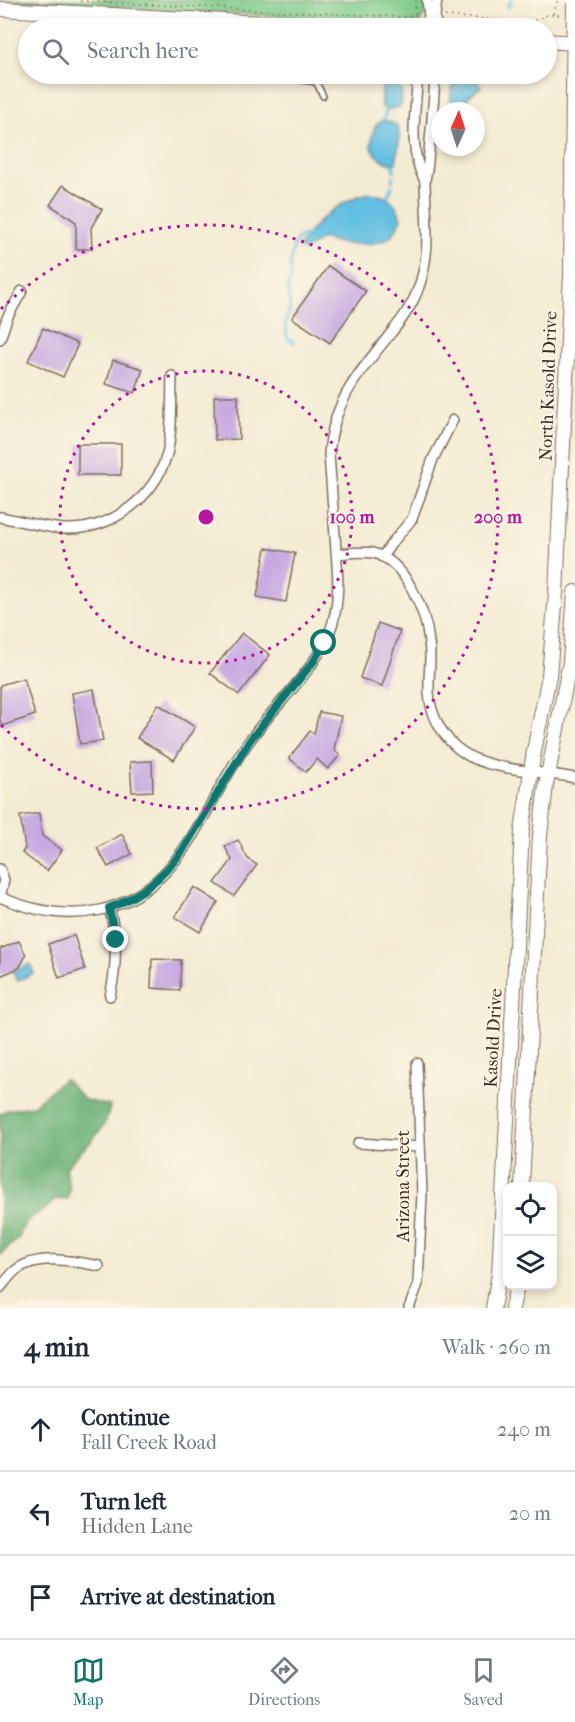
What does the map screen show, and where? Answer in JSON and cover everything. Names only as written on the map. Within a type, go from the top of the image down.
[{"type":"main road","name":"North Kasold Drive","points":[[531,771],[549,676],[556,593],[571,274],[574,0]]},
{"type":"main road","points":[[0,9],[136,18]]},
{"type":"main road","points":[[557,42],[574,43]]},
{"type":"main road","points":[[548,773],[570,662],[575,594]]},
{"type":"main road","name":"Kasold Drive","points":[[493,1308],[499,1274],[521,840],[531,771]]},
{"type":"main road","name":"Kasold Drive","points":[[522,1182],[540,836],[548,773]]},
{"type":"main road","points":[[512,1308],[516,1290]]},
{"type":"street","points":[[427,0],[432,16]]},
{"type":"street","points":[[432,16],[437,0]]},
{"type":"street","points":[[418,84],[415,150],[417,167],[425,181]]},
{"type":"street","points":[[0,869],[4,880],[0,897],[34,910],[51,913],[83,914],[109,908],[141,893],[172,865],[250,740],[314,661],[332,626],[339,593],[329,454],[334,421],[349,386],[403,319],[417,292],[427,254],[428,208],[425,181],[434,84]]},
{"type":"street","points":[[0,339],[7,318],[22,291]]},
{"type":"street","points":[[0,517],[49,527],[75,528],[108,520],[134,505],[156,479],[167,453],[170,439],[172,376]]},
{"type":"street","points":[[382,557],[412,519],[433,459],[453,420]]},
{"type":"street","points":[[337,554],[362,553],[382,557],[392,563],[410,585],[425,619],[431,658],[429,692],[431,706],[443,732],[452,744],[478,761],[575,778]]},
{"type":"street","points":[[556,593],[575,594]]},
{"type":"street","points":[[109,908],[116,940],[116,961],[110,996]]},
{"type":"street","name":"Arizona Street","points":[[409,1308],[418,1284],[422,1194],[417,1063]]},
{"type":"street","points":[[358,1143],[420,1147]]},
{"type":"street","points":[[0,1288],[15,1270],[40,1261],[74,1261],[99,1266]]},
{"type":"lane","points":[[317,84],[322,96]]},
{"type":"path","points":[[415,15],[416,0]]},
{"type":"path","points":[[553,15],[558,0]]},
{"type":"path","points":[[79,1],[401,17],[415,15],[465,18]]},
{"type":"path","points":[[539,18],[545,15],[561,15]]},
{"type":"green space","points":[[0,0],[424,0],[426,13],[422,18],[306,18]]},
{"type":"green space","points":[[64,1079],[85,1100],[110,1106],[108,1116],[99,1133],[65,1169],[70,1189],[68,1199],[54,1200],[46,1209],[31,1217],[23,1227],[19,1238],[0,1255],[0,1114],[7,1110],[32,1106]]},
{"type":"water","points":[[382,84],[398,84],[402,103],[399,107],[386,110],[382,107]]},
{"type":"water","points":[[454,84],[479,84],[481,87],[468,97],[466,102],[451,102],[451,91]]},
{"type":"water","points":[[384,120],[397,125],[399,139],[396,163],[389,163],[382,159],[371,147],[375,127]]},
{"type":"water","points":[[371,193],[387,198],[397,209],[401,220],[390,237],[366,244],[338,242],[323,238],[304,251],[299,247],[312,229],[330,212],[350,200]]},
{"type":"water","points":[[30,964],[34,973],[17,981],[13,972]]},
{"type":"building","points":[[63,185],[102,209],[91,228],[92,249],[76,249],[76,222],[50,205]]},
{"type":"building","points":[[328,266],[366,291],[330,343],[292,318]]},
{"type":"building","points":[[43,328],[78,344],[63,377],[28,361]]},
{"type":"building","points":[[113,360],[143,369],[135,393],[106,384]]},
{"type":"building","points":[[214,396],[238,396],[239,439],[215,440]]},
{"type":"building","points":[[78,444],[121,444],[121,475],[78,475]]},
{"type":"building","points":[[266,548],[295,553],[286,602],[257,597]]},
{"type":"building","points":[[378,623],[400,631],[382,686],[360,678]]},
{"type":"building","points":[[242,633],[270,655],[239,695],[210,673]]},
{"type":"building","points":[[24,678],[35,715],[2,726],[0,685]]},
{"type":"building","points":[[94,689],[103,741],[80,744],[72,693]]},
{"type":"building","points":[[158,704],[195,727],[174,760],[137,738]]},
{"type":"building","points":[[319,712],[341,716],[334,750],[340,755],[328,769],[317,759],[306,772],[289,758],[310,731],[314,734]]},
{"type":"building","points":[[152,761],[153,791],[132,792],[130,762]]},
{"type":"building","points":[[39,813],[42,836],[62,850],[47,871],[22,853],[25,848],[20,816]]},
{"type":"building","points":[[122,834],[132,854],[108,867],[97,848]]},
{"type":"building","points":[[238,840],[248,859],[257,865],[234,896],[215,883],[232,860],[225,847]]},
{"type":"building","points":[[194,887],[218,902],[200,932],[175,917]]},
{"type":"building","points":[[74,935],[85,969],[59,978],[48,944]]},
{"type":"building","points":[[19,941],[26,955],[22,963],[19,968],[0,976],[0,949]]},
{"type":"building","points":[[152,959],[181,960],[180,990],[151,988]]},
{"type":"waterway","points":[[508,7],[511,0]]},
{"type":"waterway","points":[[384,120],[386,110]]},
{"type":"waterway","points":[[393,164],[394,171]]},
{"type":"waterway","points":[[392,181],[393,177]]},
{"type":"waterway","points":[[387,198],[392,186]]},
{"type":"waterway","points":[[294,343],[288,340],[285,325],[290,308],[288,286],[291,278],[290,266],[294,245],[299,238],[306,236]]},
{"type":"route","points":[[116,940],[109,908],[141,893],[172,865],[250,740],[314,661],[324,643]]}]
